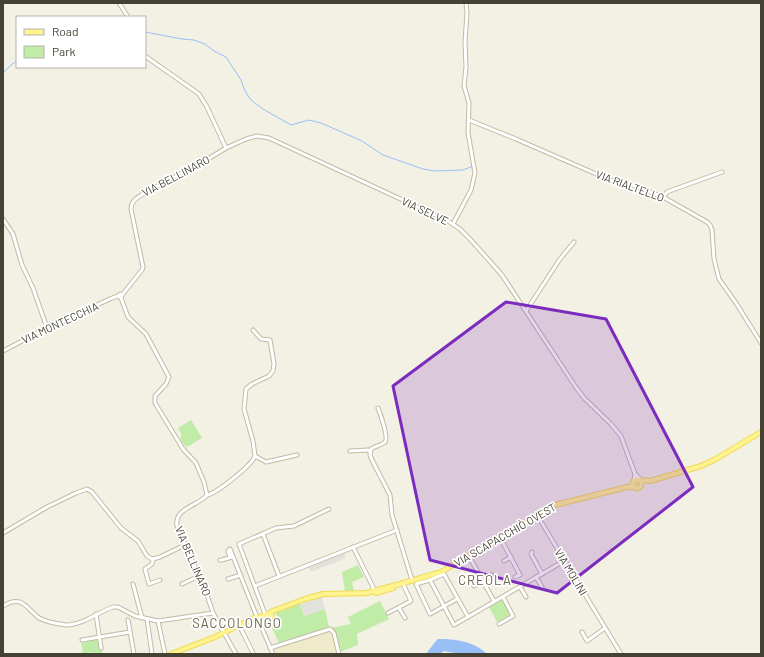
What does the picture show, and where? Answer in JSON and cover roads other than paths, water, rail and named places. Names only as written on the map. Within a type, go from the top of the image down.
[{"type":"main road","name":"VIA SCAPACCHIÒ OVEST","points":[[406,583],[436,576],[536,515],[559,504],[627,487],[638,488],[650,481],[691,470],[706,464],[761,432]]},
{"type":"main road","points":[[640,480],[642,482],[641,486]]},
{"type":"main road","name":"VIA SCAPACCHIÒ OVEST","points":[[627,487],[634,481],[650,481]]},
{"type":"main road","points":[[634,481],[635,487]]},
{"type":"main road","points":[[366,593],[406,583]]},
{"type":"main road","points":[[172,654],[273,611],[320,595],[384,591],[406,583]]},
{"type":"main road","points":[[258,617],[261,623],[272,619],[272,616],[267,614]]},
{"type":"street","points":[[120,3],[127,16]]},
{"type":"street","points":[[453,224],[471,190],[475,178],[475,168],[468,133],[468,103],[464,86],[466,67],[464,42],[467,13],[466,3]]},
{"type":"street","points":[[146,57],[199,94],[207,107],[226,148]]},
{"type":"street","name":"VIA RIALTELLO","points":[[469,120],[610,180],[630,184],[663,197],[707,222],[712,230],[714,259],[719,280],[736,303],[761,343]]},
{"type":"street","name":"VIA SELVE","points":[[226,148],[252,137],[257,136],[269,138],[453,224],[470,239],[497,270],[575,386],[584,398],[621,436],[635,474],[640,480]]},
{"type":"street","name":"VIA BELLINARO","points":[[120,296],[143,267],[142,255],[132,214],[132,202],[143,194],[226,148]]},
{"type":"street","points":[[663,197],[667,192],[722,172]]},
{"type":"street","points":[[3,220],[13,234],[22,265],[33,288],[47,328]]},
{"type":"street","points":[[526,311],[563,254],[574,242]]},
{"type":"street","points":[[120,296],[128,317],[146,334],[168,374],[169,380],[155,396],[155,403],[183,449],[196,463],[204,482],[207,495],[211,494],[231,480],[249,465],[255,456],[255,448],[244,409],[246,389],[252,384],[272,374],[274,369],[270,340],[261,339],[253,330]]},
{"type":"street","name":"VIA MONTECCHIA","points":[[3,351],[47,328],[120,296]]},
{"type":"street","points":[[370,452],[371,449],[385,442],[387,439],[378,408]]},
{"type":"street","points":[[350,450],[368,450],[370,452],[377,470],[390,494],[392,515],[397,530],[406,583],[411,601],[388,613]]},
{"type":"street","points":[[255,456],[266,462],[297,455]]},
{"type":"street","name":"VIA SELVE","points":[[634,481],[635,474]]},
{"type":"street","points":[[3,533],[47,507],[87,489],[92,492],[122,528],[138,541],[147,556],[153,559],[160,557],[185,544]]},
{"type":"street","name":"VIA BELLINARO","points":[[207,495],[200,501],[181,511],[176,520],[177,526],[199,576],[213,613],[236,654]]},
{"type":"street","points":[[267,614],[239,545],[240,543],[276,528],[294,526],[329,509]]},
{"type":"street","name":"VIA MOLINI","points":[[536,515],[621,654]]},
{"type":"street","points":[[256,584],[397,530]]},
{"type":"street","points":[[263,534],[279,576]]},
{"type":"street","points":[[500,537],[520,575],[515,577]]},
{"type":"street","points":[[240,547],[231,550],[232,557],[258,617]]},
{"type":"street","points":[[353,547],[373,587],[373,591]]},
{"type":"street","points":[[532,552],[531,554],[542,574]]},
{"type":"street","points":[[468,556],[494,601]]},
{"type":"street","points":[[220,560],[232,557]]},
{"type":"street","points":[[504,561],[510,557]]},
{"type":"street","points":[[153,559],[152,564],[145,568],[149,584],[160,580]]},
{"type":"street","points":[[430,580],[454,625],[564,561]]},
{"type":"street","points":[[457,599],[430,614],[416,584],[421,580],[430,580],[436,576],[444,574],[468,617]]},
{"type":"street","points":[[228,579],[241,575]]},
{"type":"street","points":[[474,586],[492,575]]},
{"type":"street","points":[[182,584],[199,576]]},
{"type":"street","points":[[536,577],[542,587]]},
{"type":"street","points":[[133,584],[142,618]]},
{"type":"street","points":[[520,586],[526,598]]},
{"type":"street","points":[[499,624],[513,616],[502,597]]},
{"type":"street","points":[[3,606],[13,601],[20,602],[28,606],[41,619],[66,625],[78,623],[115,607],[142,618],[158,621],[213,613]]},
{"type":"street","points":[[399,608],[405,618]]},
{"type":"street","points":[[96,614],[101,648]]},
{"type":"street","points":[[147,619],[152,654]]},
{"type":"street","points":[[128,620],[134,654]]},
{"type":"street","points":[[158,621],[166,654]]},
{"type":"street","points":[[261,623],[273,654]]},
{"type":"street","points":[[240,625],[253,653]]},
{"type":"street","points":[[582,632],[588,641],[605,628]]},
{"type":"street","points":[[270,648],[330,629],[334,633],[339,654]]},
{"type":"street","points":[[82,640],[130,632]]},
{"type":"water","points":[[438,639],[458,640],[476,646],[487,654],[459,654],[444,651],[440,654],[426,654]]},
{"type":"waterway","points":[[146,32],[194,40],[205,44],[214,51],[226,57],[241,80],[245,91],[251,100],[263,109],[291,125],[309,120],[321,123],[362,141],[383,155],[423,169],[435,171],[463,170],[473,166]]},
{"type":"waterway","points":[[3,73],[16,62]]},
{"type":"district","name":"CREOLA","points":[[485,580]]},
{"type":"district","name":"SACCOLONGO","points":[[237,623]]}]
